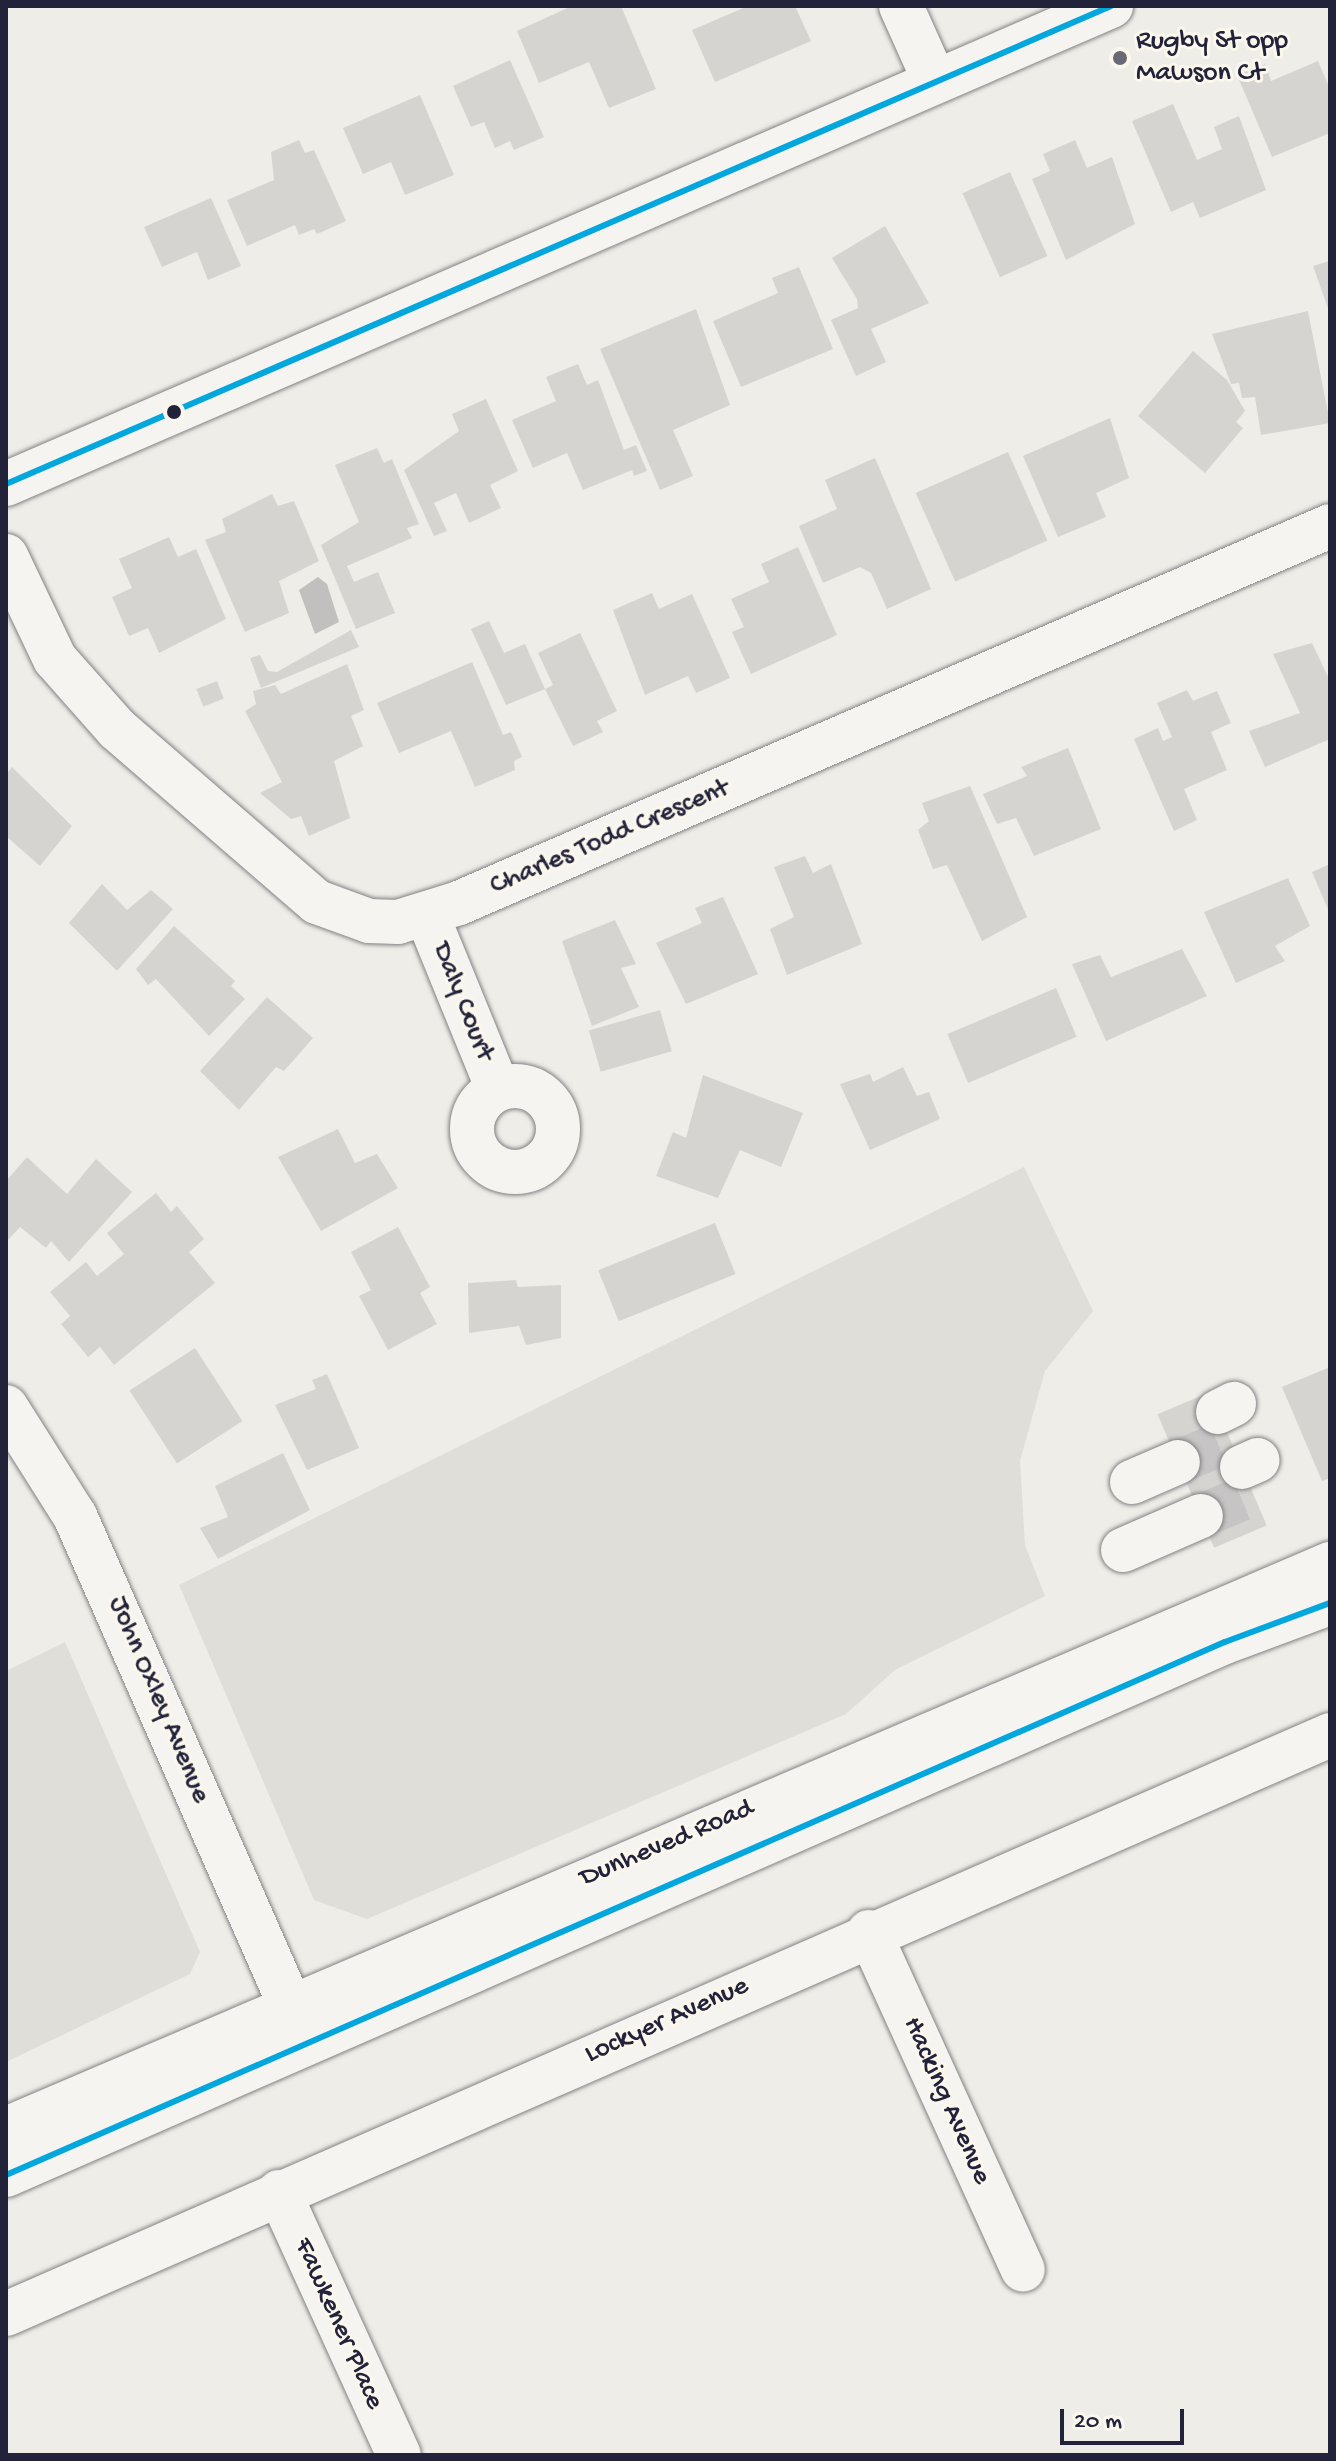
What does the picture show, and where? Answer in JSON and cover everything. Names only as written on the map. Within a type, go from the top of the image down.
[{"type":"street","points":[[901,6],[935,82]]},
{"type":"street","points":[[6,484],[1111,6]]},
{"type":"street","name":"Charles Todd Crescent","points":[[6,556],[39,632],[95,709],[299,889],[369,921],[427,915],[1330,526]]},
{"type":"street","name":"Daly Court","points":[[427,915],[498,1089]]},
{"type":"street","name":"John Oxley Avenue","points":[[6,1407],[89,1544],[290,2005]]},
{"type":"street","name":"Dunheved Road","points":[[6,2129],[290,2005],[1330,1564]]},
{"type":"street","name":"Dunheved Road","points":[[6,2175],[1225,1642],[1330,1603]]},
{"type":"street","name":"Lockyer Avenue","points":[[6,2314],[869,1932],[1330,1735]]},
{"type":"street","name":"Hacking Avenue","points":[[869,1932],[1023,2270]]},
{"type":"street","points":[[246,2069],[290,2005],[367,2017]]},
{"type":"street","name":"Fawkener Place","points":[[279,2192],[399,2455]]},
{"type":"shaded area","points":[[318,577],[327,584],[339,622],[315,634],[299,590]]},
{"type":"shaded area","points":[[1024,1167],[1093,1311],[1045,1371],[1020,1461],[1025,1545],[1045,1596],[895,1670],[846,1714],[367,1919],[314,1900],[179,1585]]},
{"type":"shaded area","points":[[65,1642],[200,1952],[190,1974],[6,2062],[6,1671]]},
{"type":"building","points":[[572,6],[621,6],[656,89],[609,108],[589,62],[539,83],[517,31]]},
{"type":"building","points":[[748,6],[795,6],[811,41],[715,82],[692,30]]},
{"type":"building","points":[[510,60],[544,137],[514,150],[510,141],[495,148],[484,122],[471,127],[453,86]]},
{"type":"building","points":[[1318,61],[1330,89],[1330,133],[1272,157],[1237,75],[1265,64],[1271,81]]},
{"type":"building","points":[[420,95],[454,175],[405,195],[391,162],[363,174],[343,128]]},
{"type":"building","points":[[1173,104],[1197,160],[1222,149],[1214,127],[1239,116],[1266,190],[1200,218],[1193,202],[1171,212],[1132,121]]},
{"type":"building","points":[[299,140],[305,153],[314,150],[346,221],[317,234],[314,229],[299,235],[295,225],[247,246],[227,200],[274,180],[271,152]]},
{"type":"building","points":[[1075,140],[1087,168],[1112,157],[1135,224],[1066,260],[1032,179],[1050,171],[1043,154]]},
{"type":"building","points":[[1010,172],[1047,256],[1000,277],[962,193]]},
{"type":"building","points":[[211,198],[241,266],[208,280],[197,252],[162,267],[144,227]]},
{"type":"building","points":[[885,226],[929,303],[871,329],[886,362],[856,376],[831,320],[858,308],[857,299],[832,258]]},
{"type":"building","points":[[1330,261],[1330,314],[1313,266]]},
{"type":"building","points":[[799,267],[833,349],[741,387],[713,321],[778,293],[772,278]]},
{"type":"building","points":[[696,309],[730,405],[673,430],[693,476],[660,490],[600,349]]},
{"type":"building","points":[[1308,311],[1330,423],[1261,435],[1255,397],[1242,398],[1239,383],[1231,384],[1212,334]]},
{"type":"building","points":[[1193,351],[1227,380],[1245,411],[1236,422],[1243,428],[1205,473],[1138,416]]},
{"type":"building","points":[[578,364],[587,385],[598,380],[624,450],[636,445],[647,471],[634,476],[632,470],[583,490],[567,453],[533,468],[512,420],[556,401],[546,377]]},
{"type":"building","points":[[486,399],[518,471],[490,485],[501,508],[469,523],[456,493],[434,503],[447,531],[434,536],[404,470],[459,431],[452,414]]},
{"type":"building","points":[[1110,418],[1129,478],[1096,493],[1106,517],[1058,537],[1023,456]]},
{"type":"building","points":[[377,448],[384,463],[392,459],[419,524],[407,528],[412,538],[347,566],[354,582],[378,572],[395,613],[356,629],[321,545],[359,522],[335,465]]},
{"type":"building","points":[[1008,452],[1047,541],[955,582],[916,493]]},
{"type":"building","points":[[875,458],[931,589],[887,609],[871,573],[860,567],[823,583],[799,526],[837,509],[825,480]]},
{"type":"building","points":[[272,494],[278,506],[294,501],[319,561],[279,581],[289,613],[245,632],[205,540],[226,532],[222,519]]},
{"type":"building","points":[[169,537],[178,557],[196,549],[226,619],[159,653],[148,628],[129,636],[112,597],[132,588],[119,559]]},
{"type":"building","points":[[798,547],[837,635],[751,674],[732,632],[744,627],[731,599],[769,582],[761,564]]},
{"type":"building","points":[[652,593],[659,609],[692,594],[730,678],[696,693],[688,676],[645,695],[613,610]]},
{"type":"building","points":[[489,621],[504,653],[525,644],[545,689],[506,705],[471,629]]},
{"type":"building","points":[[351,630],[359,647],[261,688],[250,658],[260,655],[268,671],[277,672]]},
{"type":"building","points":[[580,633],[617,711],[597,721],[603,732],[573,746],[545,689],[553,685],[538,653]]},
{"type":"building","points":[[1312,643],[1330,681],[1330,739],[1265,767],[1249,731],[1300,713],[1273,654]]},
{"type":"building","points":[[472,662],[503,735],[511,732],[522,757],[514,761],[515,770],[475,787],[451,731],[399,753],[377,703]]},
{"type":"building","points":[[347,664],[364,710],[351,716],[363,746],[334,761],[350,818],[309,836],[301,816],[291,819],[260,793],[282,782],[245,711],[256,704],[253,691],[275,685],[281,694]]},
{"type":"building","points":[[217,681],[224,699],[203,707],[196,689]]},
{"type":"building","points":[[1187,690],[1193,701],[1217,691],[1231,723],[1211,732],[1227,770],[1184,789],[1197,820],[1174,831],[1134,739],[1158,728],[1163,741],[1172,737],[1157,703]]},
{"type":"building","points":[[1068,748],[1101,829],[1034,856],[1016,818],[997,824],[983,794],[1027,776],[1021,767]]},
{"type":"building","points":[[12,767],[72,826],[40,866],[6,836],[6,774]]},
{"type":"building","points":[[970,786],[1027,917],[982,941],[947,865],[933,869],[918,830],[929,821],[922,803]]},
{"type":"building","points":[[805,856],[813,873],[831,864],[862,944],[787,975],[770,929],[794,917],[774,867]]},
{"type":"building","points":[[1330,864],[1330,914],[1312,872]]},
{"type":"building","points":[[1288,878],[1310,926],[1275,946],[1285,961],[1236,983],[1204,912]]},
{"type":"building","points":[[102,884],[127,910],[151,890],[173,909],[117,971],[69,923]]},
{"type":"building","points":[[723,897],[758,974],[686,1004],[656,943],[702,923],[695,908]]},
{"type":"building","points":[[615,920],[636,964],[621,968],[639,1007],[592,1026],[562,941]]},
{"type":"building","points":[[174,926],[235,981],[231,986],[245,999],[209,1036],[156,979],[148,985],[136,969]]},
{"type":"building","points":[[1182,949],[1207,996],[1106,1041],[1072,964],[1100,955],[1111,977]]},
{"type":"building","points":[[1056,988],[1077,1037],[968,1083],[947,1034]]},
{"type":"building","points":[[267,997],[313,1038],[284,1071],[276,1067],[239,1110],[200,1071]]},
{"type":"building","points":[[660,1010],[672,1051],[601,1072],[589,1030]]},
{"type":"building","points":[[903,1067],[917,1096],[929,1092],[940,1119],[870,1150],[840,1084],[870,1074],[873,1082]]},
{"type":"building","points":[[703,1075],[803,1113],[781,1167],[740,1150],[718,1198],[656,1176],[673,1132],[686,1138]]},
{"type":"building","points":[[338,1129],[355,1163],[377,1154],[398,1188],[321,1231],[278,1157]]},
{"type":"building","points":[[27,1157],[67,1194],[96,1159],[132,1192],[69,1262],[51,1241],[46,1248],[20,1227],[6,1242],[6,1181]]},
{"type":"building","points":[[156,1193],[171,1212],[177,1206],[204,1239],[189,1252],[215,1283],[114,1365],[100,1347],[88,1357],[61,1324],[70,1316],[50,1292],[86,1262],[97,1276],[124,1254],[107,1233]]},
{"type":"building","points":[[715,1223],[736,1274],[619,1321],[598,1270]]},
{"type":"building","points":[[398,1227],[430,1287],[420,1293],[437,1324],[388,1350],[359,1296],[371,1290],[351,1252]]},
{"type":"building","points":[[516,1280],[518,1287],[561,1285],[561,1338],[526,1345],[519,1326],[469,1333],[468,1283]]},
{"type":"building","points":[[195,1348],[242,1421],[177,1463],[130,1390]]},
{"type":"building","points":[[1330,1367],[1330,1478],[1322,1481],[1282,1387]]},
{"type":"building","points":[[327,1374],[359,1448],[307,1470],[275,1405],[316,1389],[312,1380]]},
{"type":"building","points":[[1210,1392],[1267,1525],[1214,1548],[1158,1414]]},
{"type":"building","points":[[283,1453],[310,1510],[218,1559],[200,1528],[228,1517],[215,1486]]},
{"type":"tunnel","points":[[1178,1462],[1230,1440]]},
{"type":"tunnel","points":[[1201,1516],[1256,1493]]},
{"type":"transit line","points":[[6,484],[1111,6]]},
{"type":"transit line","points":[[6,2175],[1225,1642],[1330,1603]]},
{"type":"place","name":"Rugby St opp Mawson Ct","points":[[1120,58]]}]
